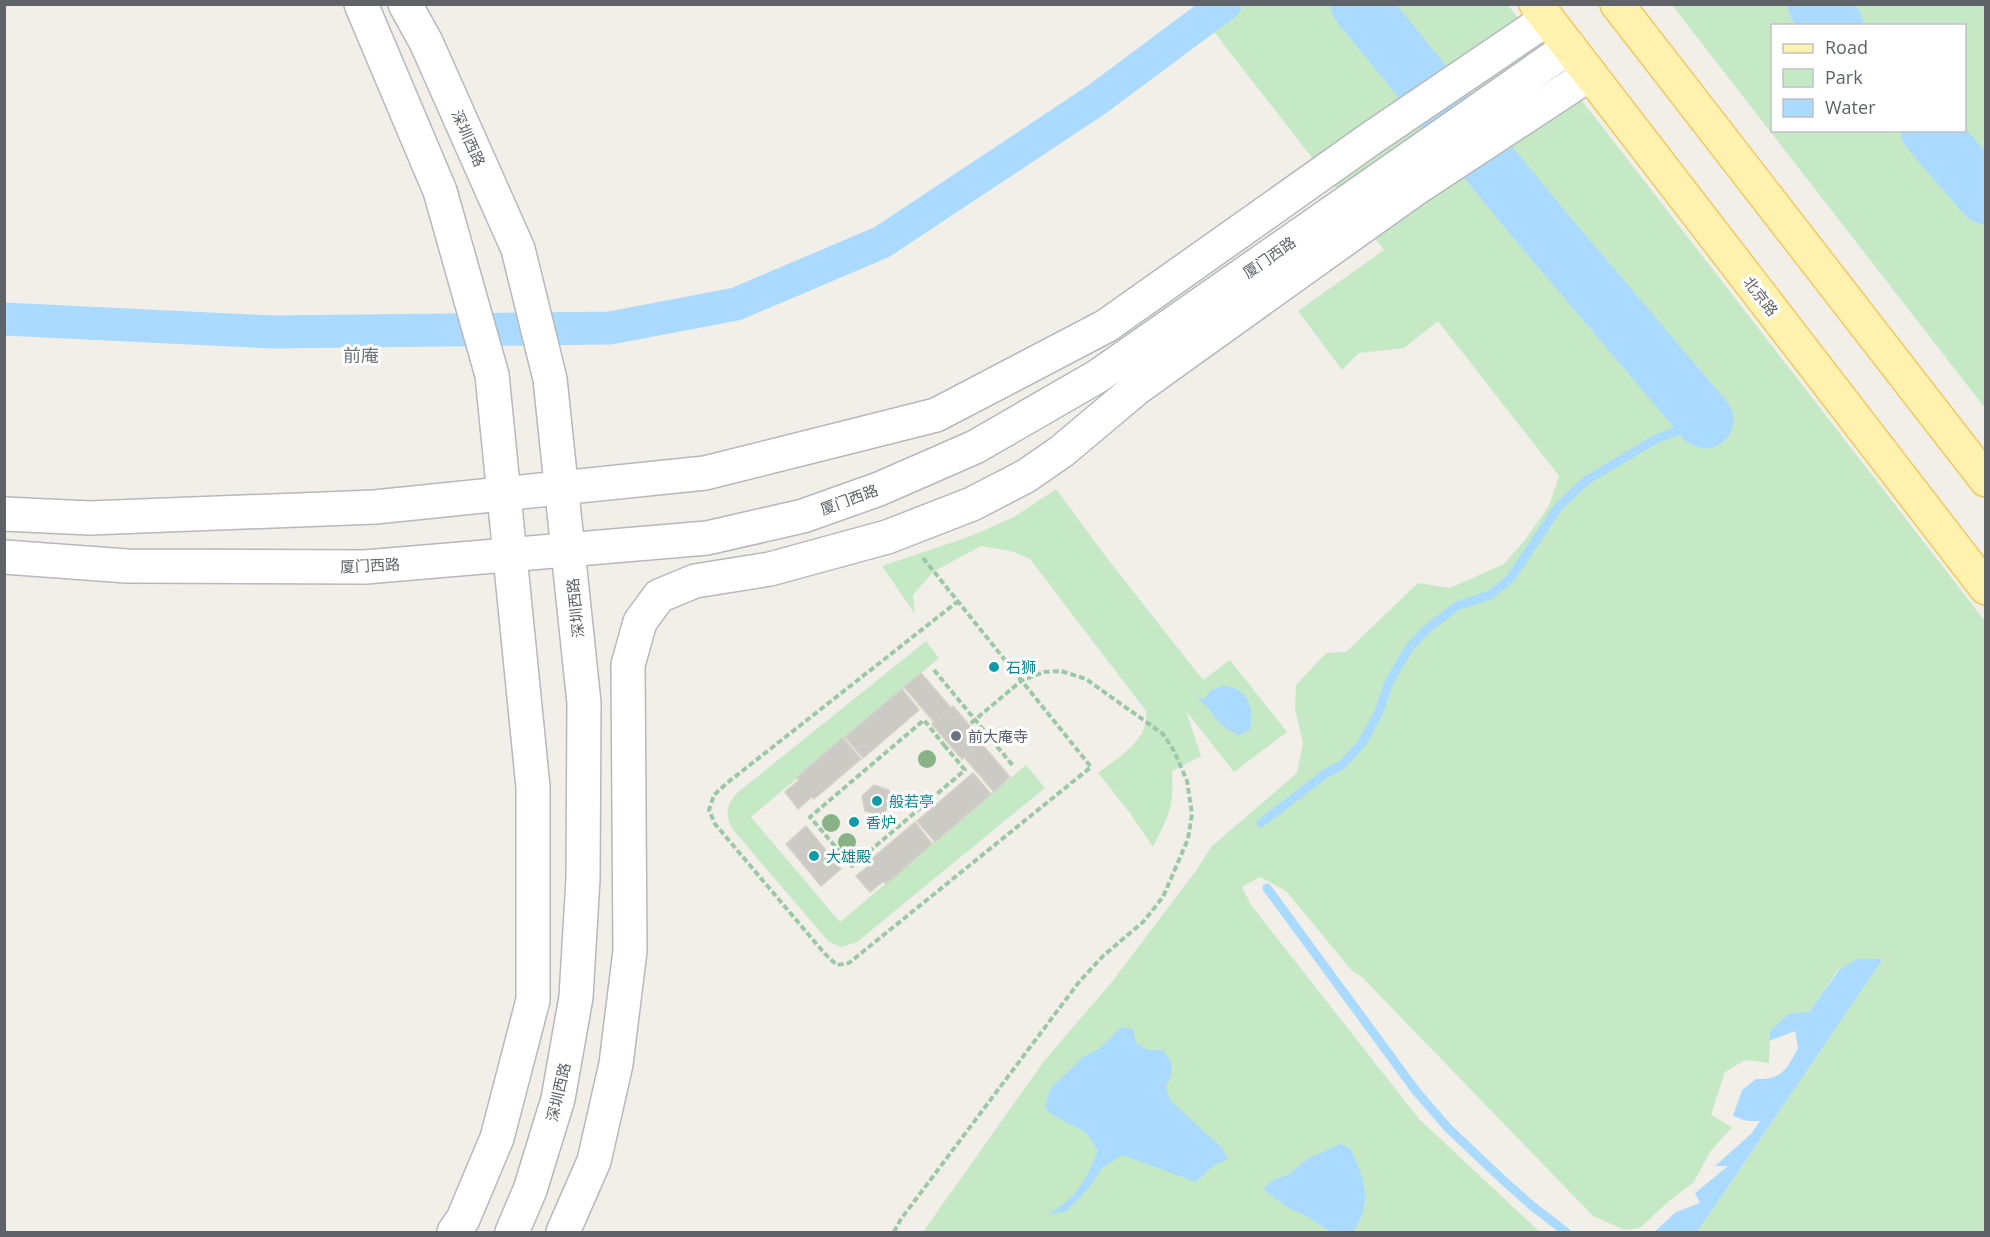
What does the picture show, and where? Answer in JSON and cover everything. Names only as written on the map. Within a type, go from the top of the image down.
[{"type":"main road","points":[[1617,4],[1986,480]]},
{"type":"main road","name":"北京路","points":[[1541,12],[1986,588]]},
{"type":"street","points":[[361,4],[440,191],[492,375],[533,787],[533,999],[497,1138],[463,1219],[454,1233]]},
{"type":"street","name":"深圳西路","points":[[405,4],[426,42],[518,249],[550,379],[584,702],[583,879],[576,997],[558,1099],[530,1190],[512,1233]]},
{"type":"street","points":[[4,514],[90,518],[375,507],[705,473],[936,415],[1106,326],[1373,137],[1468,74],[1541,12]]},
{"type":"street","name":"厦门西路","points":[[4,557],[127,566],[364,567],[706,538],[803,516],[879,489],[975,447],[1098,376],[1403,180],[1498,115],[1569,47]]},
{"type":"street","points":[[1498,115],[1590,74]]},
{"type":"street","points":[[563,1233],[594,1161],[616,1064],[630,951],[628,665],[640,622],[659,596],[695,581],[770,569],[903,531],[972,504],[1026,476],[1062,451],[1137,388],[1403,180]]},
{"type":"path","points":[[903,531],[957,602],[1091,767],[849,963],[837,965],[825,954],[715,824],[709,810],[714,795],[727,783],[957,602]]},
{"type":"path","points":[[934,670],[1014,767]]},
{"type":"path","points":[[894,1233],[901,1219],[1079,982],[1102,956],[1143,922],[1163,897],[1188,839],[1192,814],[1187,781],[1174,751],[1163,734],[1086,679],[1061,671],[1044,672],[1021,681],[970,724]]},
{"type":"path","points":[[924,720],[945,744],[965,770],[852,866],[810,817],[924,720]]},
{"type":"green space","points":[[1193,5],[1508,5],[1985,621],[1985,1232],[1697,1232],[1883,959],[1838,970],[1809,1012],[1770,1031],[1769,1063],[1745,1060],[1725,1072],[1711,1115],[1732,1127],[1710,1152],[1694,1182],[1640,1228],[1625,1230],[1593,1216],[1361,976],[1352,971],[1286,891],[1260,877],[1242,887],[1251,905],[1419,1119],[1540,1232],[923,1232],[1044,1061],[1111,983],[1198,868],[1211,847],[1297,773],[1303,743],[1295,708],[1296,685],[1326,653],[1346,652],[1418,583],[1450,588],[1504,564],[1525,540],[1549,506],[1559,476],[1438,321],[1404,348],[1359,353],[1342,370],[1298,311],[1384,250]]},
{"type":"green space","points":[[1672,5],[1985,5],[1985,408]]},
{"type":"green space","points":[[1056,489],[1106,557],[1203,680],[1230,660],[1287,732],[1234,772],[1186,711],[1201,756],[1172,771],[1169,811],[1153,847],[1130,813],[1098,773],[1138,739],[1146,721],[1146,711],[1030,559],[1011,551],[981,546],[933,572],[913,595],[915,614],[882,566],[971,536],[1014,517]]},
{"type":"green space","points":[[926,641],[939,658],[751,817],[840,922],[1026,765],[1045,788],[857,942],[841,947],[829,942],[734,831],[729,821],[728,807],[737,793]]},
{"type":"water","points":[[1222,686],[1238,690],[1248,700],[1251,714],[1250,730],[1239,735],[1224,727],[1190,692],[1197,698],[1205,699],[1210,691]]},
{"type":"water","points":[[1857,959],[1883,959],[1697,1232],[1654,1232],[1676,1212],[1700,1203],[1695,1193],[1728,1166],[1715,1166],[1751,1134],[1760,1121],[1747,1121],[1733,1116],[1742,1090],[1756,1079],[1772,1078],[1783,1072],[1798,1048],[1795,1031],[1769,1041],[1770,1031],[1788,1014],[1809,1012],[1839,970]]},
{"type":"water","points":[[1122,1027],[1133,1029],[1136,1043],[1148,1050],[1163,1050],[1172,1068],[1166,1087],[1170,1100],[1221,1147],[1228,1159],[1213,1166],[1196,1182],[1122,1155],[1103,1167],[1088,1189],[1066,1212],[1048,1214],[1074,1195],[1098,1151],[1086,1132],[1054,1116],[1045,1108],[1050,1089],[1084,1056],[1099,1049]]},
{"type":"water","points":[[1340,1144],[1350,1148],[1360,1170],[1365,1190],[1363,1211],[1353,1232],[1331,1232],[1287,1207],[1263,1189],[1273,1180],[1290,1174],[1307,1159]]},
{"type":"building","points":[[921,673],[951,708],[953,706],[1010,777],[994,792],[932,724],[934,722],[904,687]]},
{"type":"building","points":[[902,689],[919,710],[863,758],[845,737]]},
{"type":"building","points":[[953,706],[983,742],[962,759],[932,724]]},
{"type":"building","points":[[843,738],[861,759],[814,799],[812,797],[798,809],[785,792],[799,780],[796,778]]},
{"type":"building","points":[[973,773],[991,794],[935,842],[917,821]]},
{"type":"building","name":"般若亭","points":[[874,785],[889,790],[891,806],[880,816],[865,811],[862,796]]},
{"type":"building","points":[[915,822],[932,844],[886,884],[884,881],[870,892],[856,876],[870,865],[868,862]]},
{"type":"building","name":"大雄殿","points":[[806,826],[841,869],[821,886],[786,844]]},
{"type":"waterway","points":[[4,319],[273,332],[610,328],[736,304],[882,242],[1096,100],[1225,4]]},
{"type":"waterway","points":[[1359,4],[1533,217],[1705,420]]},
{"type":"waterway","points":[[1816,4],[1833,24]]},
{"type":"waterway","points":[[1931,132],[1986,196]]},
{"type":"waterway","points":[[1261,823],[1325,774],[1342,765],[1362,743],[1379,712],[1389,682],[1409,648],[1427,629],[1457,606],[1490,595],[1510,579],[1559,506],[1587,480],[1656,439],[1705,420]]},
{"type":"waterway","points":[[1267,888],[1416,1091],[1448,1128],[1531,1205],[1566,1232]]},
{"type":"place","name":"石狮","points":[[994,667]]},
{"type":"place","name":"前大庵寺","points":[[956,736]]},
{"type":"place","name":"般若亭","points":[[877,801]]},
{"type":"place","name":"香炉","points":[[854,822]]},
{"type":"place","name":"大雄殿","points":[[814,856]]},
{"type":"district","name":"前庵","points":[[361,355]]}]
